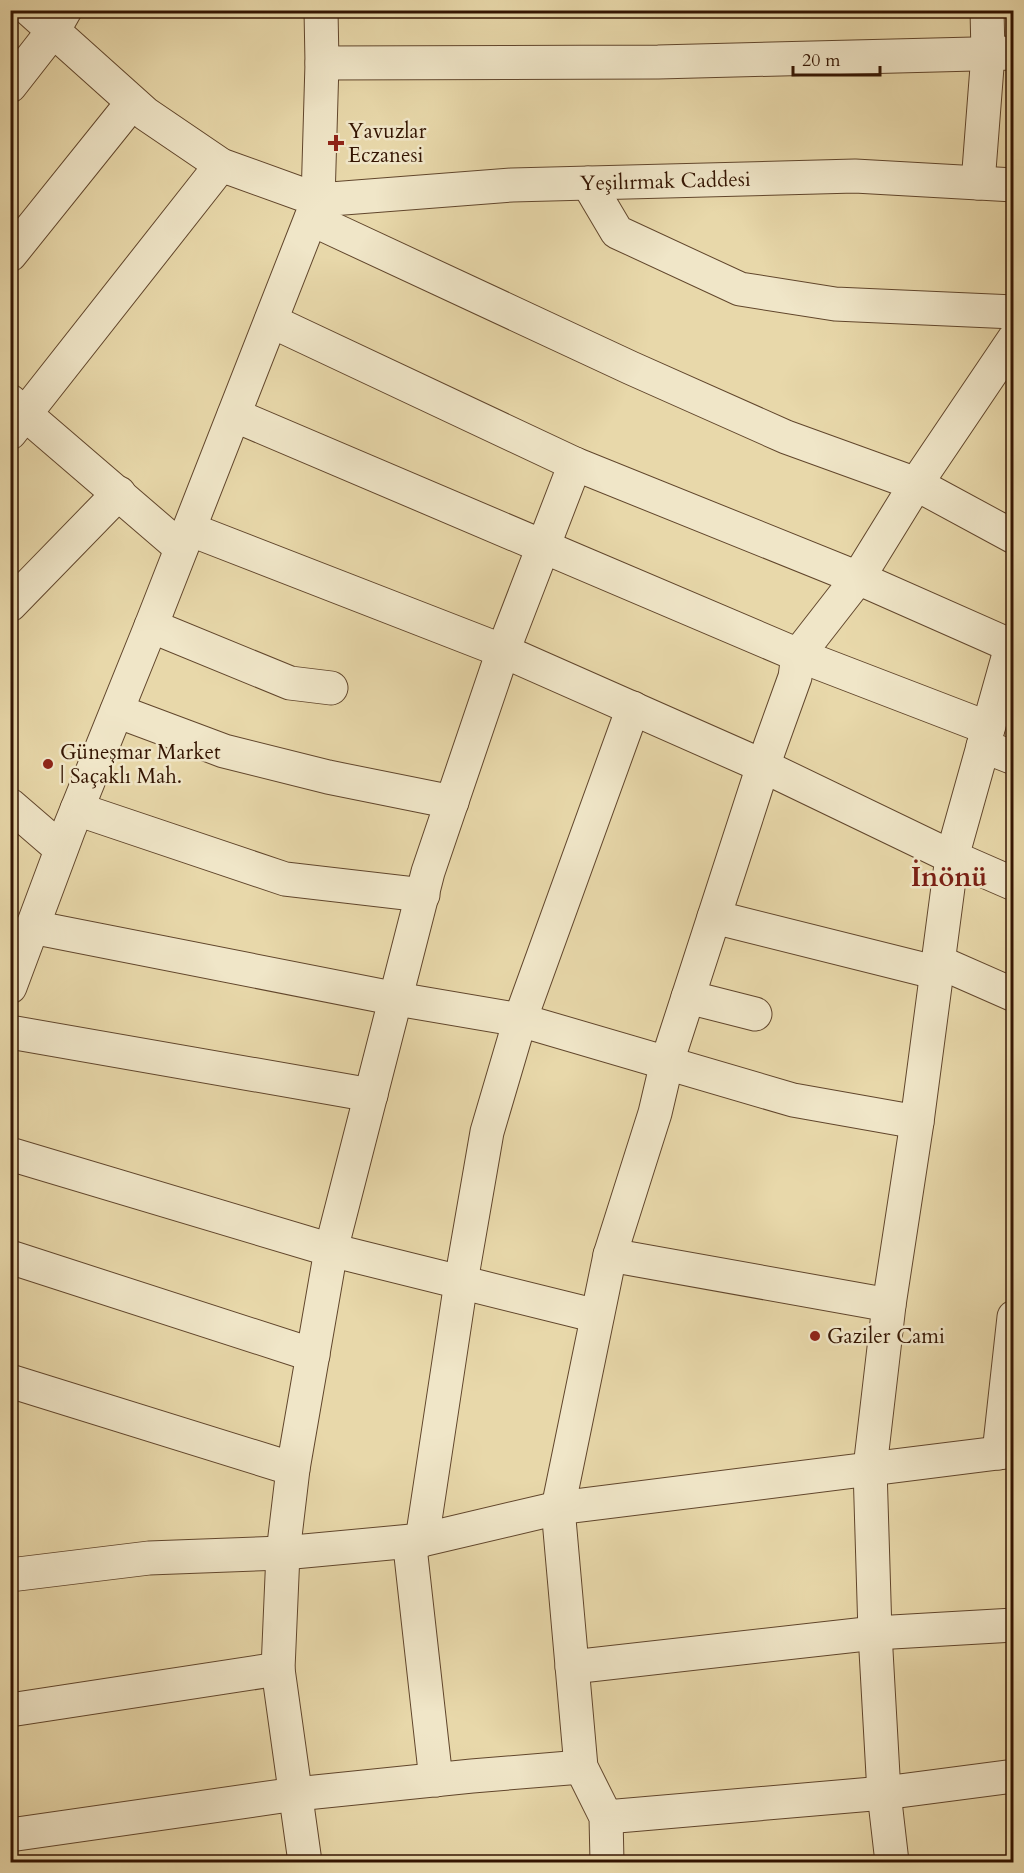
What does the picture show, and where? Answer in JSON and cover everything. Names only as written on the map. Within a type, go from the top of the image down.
[{"type":"street","points":[[10,987],[61,849],[315,210],[322,63],[321,10]]},
{"type":"street","points":[[978,183],[1001,53],[987,10]]},
{"type":"street","points":[[10,86],[50,17],[132,103],[221,165],[631,368],[776,432],[916,484],[1014,537]]},
{"type":"street","points":[[322,63],[658,62],[1001,53]]},
{"type":"street","points":[[10,255],[132,103]]},
{"type":"street","points":[[221,165],[16,416],[119,493],[185,538],[503,651],[763,765],[952,857],[1014,884]]},
{"type":"street","name":"Yeşilırmak Caddesi","points":[[315,210],[512,185],[855,176],[1014,185]]},
{"type":"street","points":[[588,183],[617,232],[740,289],[835,304],[1014,312]]},
{"type":"street","points":[[271,321],[575,464],[858,578],[1012,647],[952,857],[939,967],[889,1305],[870,1468],[875,1634],[884,1793],[891,1863]]},
{"type":"street","points":[[607,1863],[606,1817],[581,1767],[558,1508],[610,1255],[655,1113],[667,1062],[763,765],[795,677],[798,655],[858,578],[916,484],[1014,339]]},
{"type":"street","points":[[234,415],[986,737],[1014,758]]},
{"type":"street","points":[[305,1863],[278,1669],[283,1553],[293,1469],[331,1250],[428,872],[503,651],[575,464]]},
{"type":"street","points":[[10,604],[119,493]]},
{"type":"street","points":[[151,626],[290,684],[331,687]]},
{"type":"street","points":[[422,1540],[461,1282],[487,1132],[520,1020],[633,708]]},
{"type":"street","points":[[117,711],[224,751],[328,777],[452,802]]},
{"type":"street","points":[[10,804],[61,849]]},
{"type":"street","points":[[77,809],[285,879],[423,895]]},
{"type":"street","points":[[714,917],[939,967],[1014,995]]},
{"type":"street","points":[[32,927],[397,999],[520,1020],[793,1100],[917,1122]]},
{"type":"street","points":[[688,997],[755,1014]]},
{"type":"street","points":[[10,1032],[371,1095]]},
{"type":"street","points":[[10,1155],[331,1250],[597,1316]]},
{"type":"street","points":[[610,1255],[889,1305]]},
{"type":"street","points":[[10,1257],[313,1355]]},
{"type":"street","points":[[10,1575],[149,1558],[283,1553],[422,1540],[558,1508],[1006,1452],[1014,1317]]},
{"type":"street","points":[[10,1381],[293,1469]]},
{"type":"street","points":[[422,1540],[410,1547],[436,1780]]},
{"type":"street","points":[[572,1667],[875,1634],[1014,1625]]},
{"type":"street","points":[[10,1710],[278,1669]]},
{"type":"street","points":[[10,1835],[296,1794],[581,1767]]},
{"type":"street","points":[[606,1817],[884,1793],[1014,1776]]},
{"type":"place","name":"Yavuzlar Eczanesi","points":[[336,143]]},
{"type":"place","name":"Güneşmar Market | Saçaklı Mah.","points":[[48,764]]},
{"type":"place","name":"Gaziler Cami","points":[[815,1336]]},
{"type":"district","name":"İnönü","points":[[949,877]]}]
